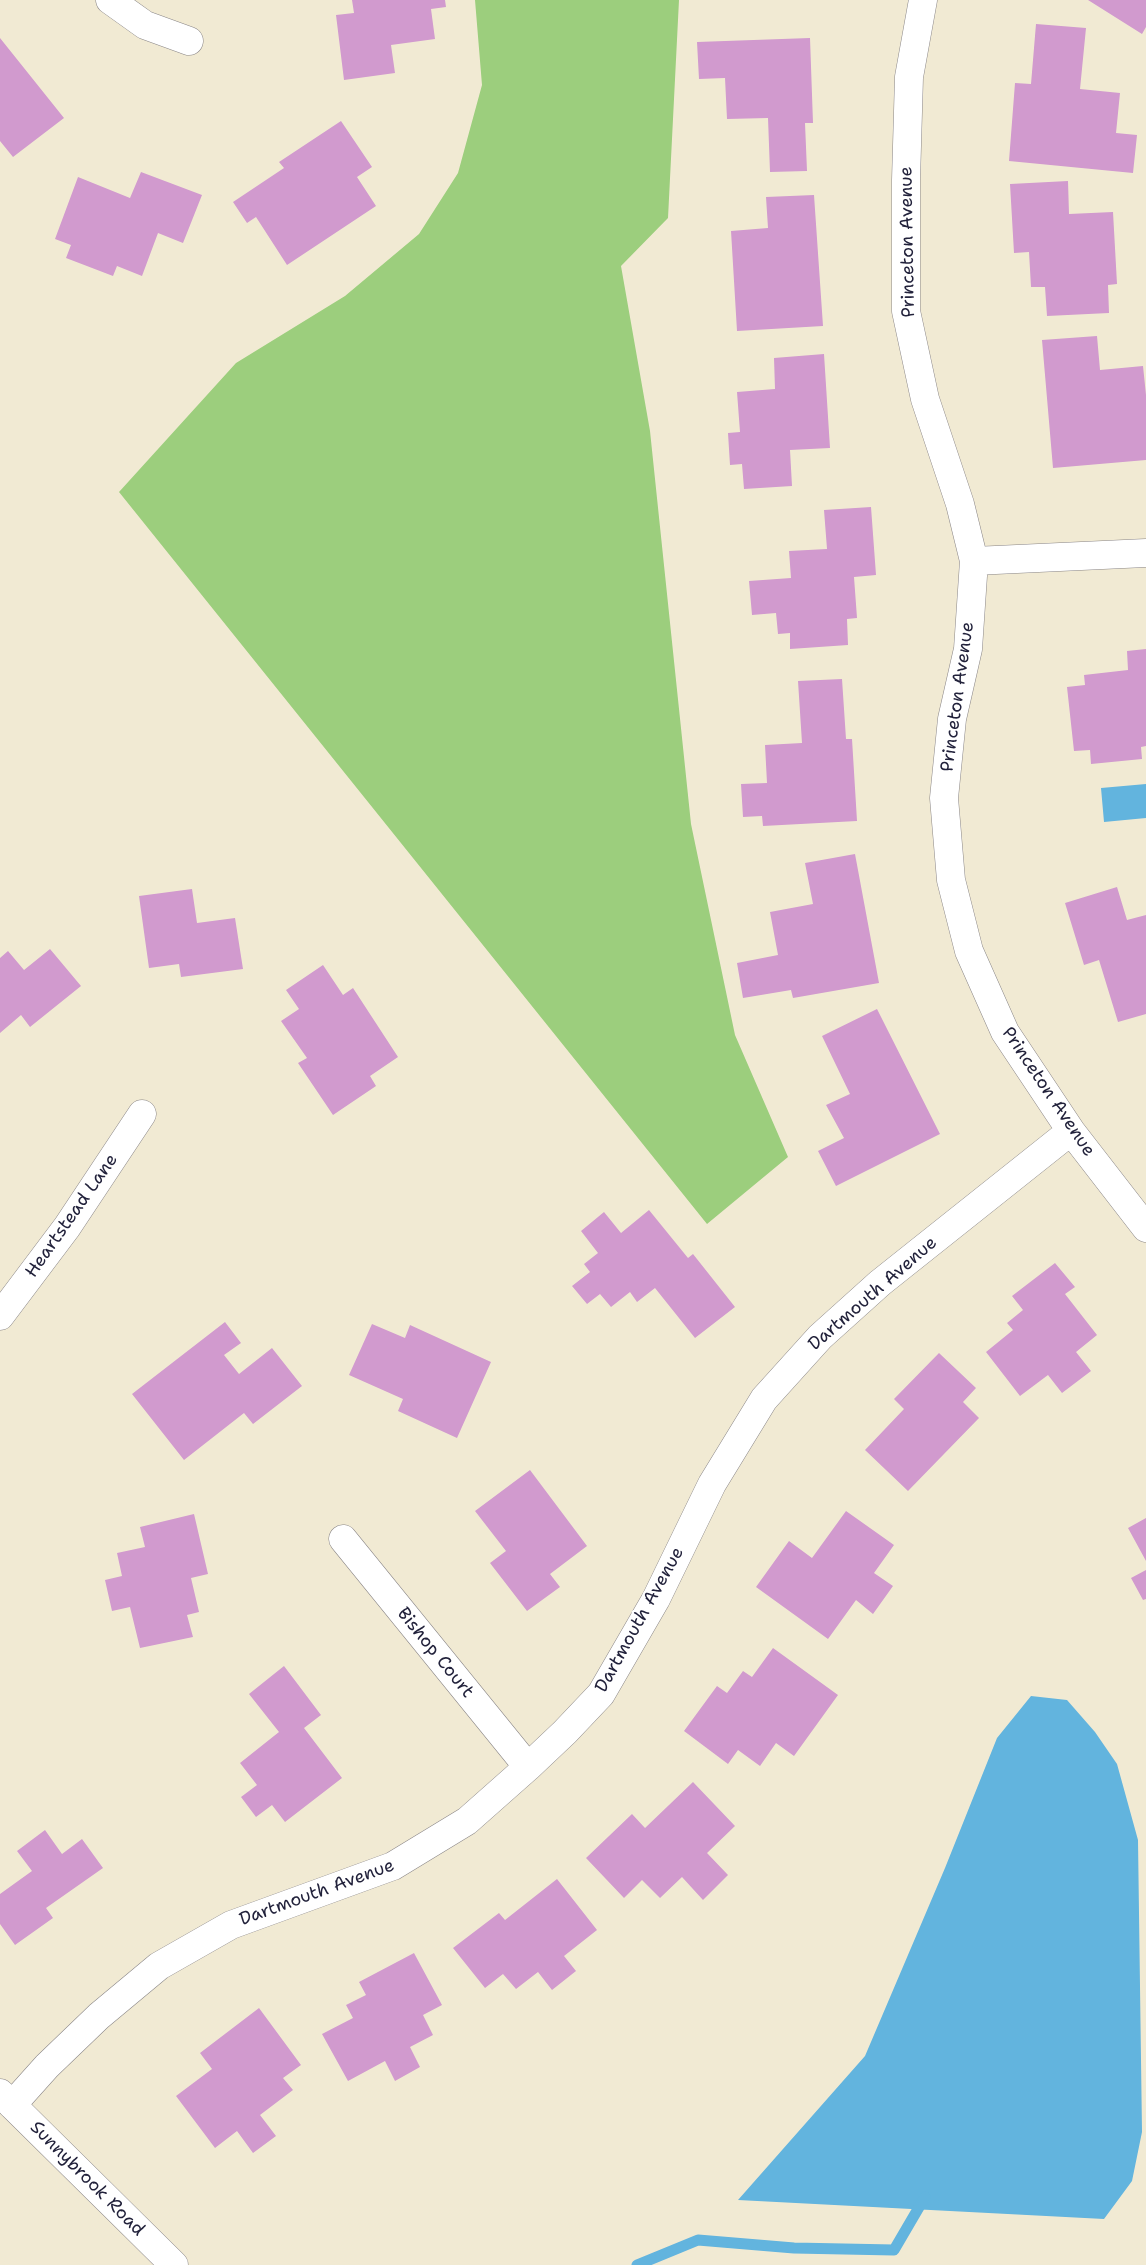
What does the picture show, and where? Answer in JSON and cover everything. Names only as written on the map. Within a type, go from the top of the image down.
[{"type":"street","points":[[110,0],[146,25],[189,41]]},
{"type":"street","name":"Princeton Avenue","points":[[923,0],[909,77],[906,180],[906,311],[925,399],[960,504],[974,561],[968,649],[952,719],[944,798],[951,880],[969,951],[1005,1032],[1071,1130],[1146,1228]]},
{"type":"street","points":[[974,561],[1011,561],[1146,553]]},
{"type":"street","name":"Heartstead Lane","points":[[0,1316],[67,1227],[142,1114]]},
{"type":"street","name":"Dartmouth Avenue","points":[[6,2099],[47,2066],[99,2016],[159,1966],[231,1925],[393,1866],[467,1821],[528,1767],[601,1694],[656,1599],[712,1484],[764,1399],[820,1337],[880,1283],[1071,1130]]},
{"type":"street","name":"Bishop Court","points":[[343,1539],[528,1767]]},
{"type":"street","name":"Sunnybrook Road","points":[[6,2099],[174,2265]]},
{"type":"green space","points":[[475,0],[679,0],[668,218],[621,266],[650,431],[691,824],[735,1035],[788,1157],[707,1224],[119,492],[236,363],[345,296],[419,234],[458,173],[482,85]]},
{"type":"water","points":[[1146,784],[1146,818],[1104,822],[1101,788]]},
{"type":"water","points":[[1031,1696],[1067,1700],[1095,1732],[1117,1764],[1138,1840],[1142,2132],[1132,2181],[1104,2219],[738,2200],[865,2056],[945,1868],[997,1738]]},
{"type":"building","points":[[352,0],[445,0],[446,7],[431,9],[435,39],[391,45],[395,73],[344,80],[336,15],[354,13]]},
{"type":"building","points":[[1088,0],[1146,0],[1146,27],[1142,34]]},
{"type":"building","points":[[1036,24],[1086,28],[1080,89],[1120,93],[1116,133],[1137,135],[1133,173],[1009,161],[1015,83],[1031,84]]},
{"type":"building","points":[[0,38],[64,118],[13,157],[0,141]]},
{"type":"building","points":[[810,38],[813,123],[805,123],[807,171],[770,172],[768,118],[727,119],[725,78],[699,79],[697,42]]},
{"type":"building","points":[[341,121],[372,167],[357,177],[376,206],[287,265],[256,217],[247,223],[233,202],[284,168],[279,162]]},
{"type":"building","points":[[141,172],[202,195],[183,243],[158,233],[142,276],[117,266],[113,276],[66,258],[71,245],[55,239],[78,177],[130,198]]},
{"type":"building","points":[[1068,181],[1069,214],[1113,212],[1117,284],[1108,285],[1109,313],[1047,316],[1045,287],[1031,287],[1029,252],[1014,253],[1010,184]]},
{"type":"building","points":[[814,195],[823,326],[737,331],[731,231],[768,228],[766,197]]},
{"type":"building","points":[[1097,336],[1100,370],[1143,366],[1146,395],[1146,460],[1053,468],[1042,340]]},
{"type":"building","points":[[824,354],[830,448],[790,450],[792,486],[744,489],[742,464],[730,465],[728,433],[740,432],[737,392],[775,389],[774,358]]},
{"type":"building","points":[[871,507],[876,575],[854,577],[857,618],[847,619],[848,645],[790,649],[790,633],[778,634],[776,613],[752,615],[749,581],[791,578],[789,551],[827,549],[824,510]]},
{"type":"building","points":[[1146,649],[1146,746],[1141,747],[1142,759],[1091,764],[1090,750],[1074,751],[1067,687],[1085,685],[1084,675],[1128,670],[1127,651]]},
{"type":"building","points":[[842,679],[846,739],[852,739],[857,821],[763,826],[762,816],[743,817],[741,784],[767,783],[765,745],[802,743],[798,681]]},
{"type":"building","points":[[855,854],[879,983],[793,998],[791,990],[743,998],[737,963],[778,955],[770,912],[813,904],[805,863]]},
{"type":"building","points":[[1117,887],[1127,920],[1146,915],[1146,1014],[1118,1022],[1099,960],[1084,965],[1065,903]]},
{"type":"building","points":[[192,889],[197,923],[235,918],[243,969],[181,977],[179,964],[149,968],[139,896]]},
{"type":"building","points":[[50,949],[81,986],[30,1027],[21,1015],[0,1033],[0,958],[8,951],[24,970]]},
{"type":"building","points":[[323,965],[343,995],[353,988],[398,1057],[370,1076],[376,1086],[333,1115],[298,1063],[307,1058],[281,1021],[299,1009],[286,990]]},
{"type":"building","points":[[877,1009],[940,1134],[836,1186],[818,1151],[844,1138],[826,1105],[850,1094],[822,1036]]},
{"type":"building","points":[[649,1210],[688,1258],[693,1254],[735,1307],[695,1338],[655,1288],[637,1302],[630,1292],[611,1307],[600,1294],[587,1304],[572,1286],[590,1272],[584,1264],[598,1253],[581,1231],[604,1212],[621,1233]]},
{"type":"building","points":[[1055,1263],[1075,1287],[1065,1294],[1097,1335],[1076,1352],[1091,1371],[1062,1393],[1048,1375],[1020,1396],[986,1352],[1013,1330],[1007,1323],[1023,1310],[1012,1296]]},
{"type":"building","points":[[225,1322],[241,1343],[224,1355],[239,1374],[272,1348],[302,1386],[253,1424],[244,1413],[184,1460],[132,1394]]},
{"type":"building","points":[[372,1324],[405,1338],[410,1325],[491,1362],[457,1438],[398,1411],[403,1399],[349,1375]]},
{"type":"building","points":[[939,1353],[976,1388],[963,1402],[979,1418],[908,1491],[865,1450],[904,1409],[894,1399]]},
{"type":"building","points":[[530,1470],[587,1546],[550,1574],[560,1587],[527,1611],[490,1563],[506,1551],[475,1511]]},
{"type":"building","points":[[846,1511],[894,1545],[874,1573],[893,1586],[873,1614],[856,1600],[828,1639],[756,1587],[789,1541],[812,1558]]},
{"type":"building","points":[[194,1514],[208,1574],[191,1578],[199,1612],[187,1615],[193,1637],[140,1648],[130,1607],[112,1611],[105,1580],[122,1576],[117,1553],[145,1547],[140,1527]]},
{"type":"building","points":[[1146,1518],[1146,1561],[1128,1528]]},
{"type":"building","points":[[1146,1570],[1146,1599],[1143,1600],[1131,1578]]},
{"type":"building","points":[[773,1648],[838,1695],[794,1756],[776,1743],[760,1766],[738,1750],[728,1764],[684,1731],[717,1686],[727,1693],[743,1671],[752,1677]]},
{"type":"building","points":[[284,1666],[321,1715],[304,1728],[342,1778],[285,1822],[272,1805],[256,1817],[241,1797],[257,1785],[240,1763],[279,1732],[249,1694]]},
{"type":"building","points":[[693,1782],[735,1826],[707,1853],[728,1875],[703,1900],[682,1877],[660,1898],[642,1880],[624,1898],[586,1858],[632,1814],[645,1828]]},
{"type":"building","points":[[45,1830],[62,1854],[82,1839],[103,1868],[46,1908],[53,1918],[15,1945],[0,1924],[0,1894],[32,1871],[17,1851]]},
{"type":"building","points":[[557,1879],[597,1930],[564,1956],[576,1971],[552,1990],[538,1972],[516,1989],[503,1974],[485,1988],[453,1948],[499,1913],[505,1920]]},
{"type":"building","points":[[414,1953],[442,2005],[423,2015],[433,2035],[410,2047],[420,2067],[395,2081],[385,2061],[348,2081],[322,2034],[353,2018],[346,2005],[366,1995],[359,1982]]},
{"type":"building","points":[[259,2008],[301,2065],[283,2078],[293,2090],[260,2115],[276,2136],[253,2153],[237,2131],[215,2148],[176,2096],[212,2069],[200,2053]]},
{"type":"waterway","points":[[637,2265],[698,2240],[794,2248],[894,2250],[925,2197]]}]
